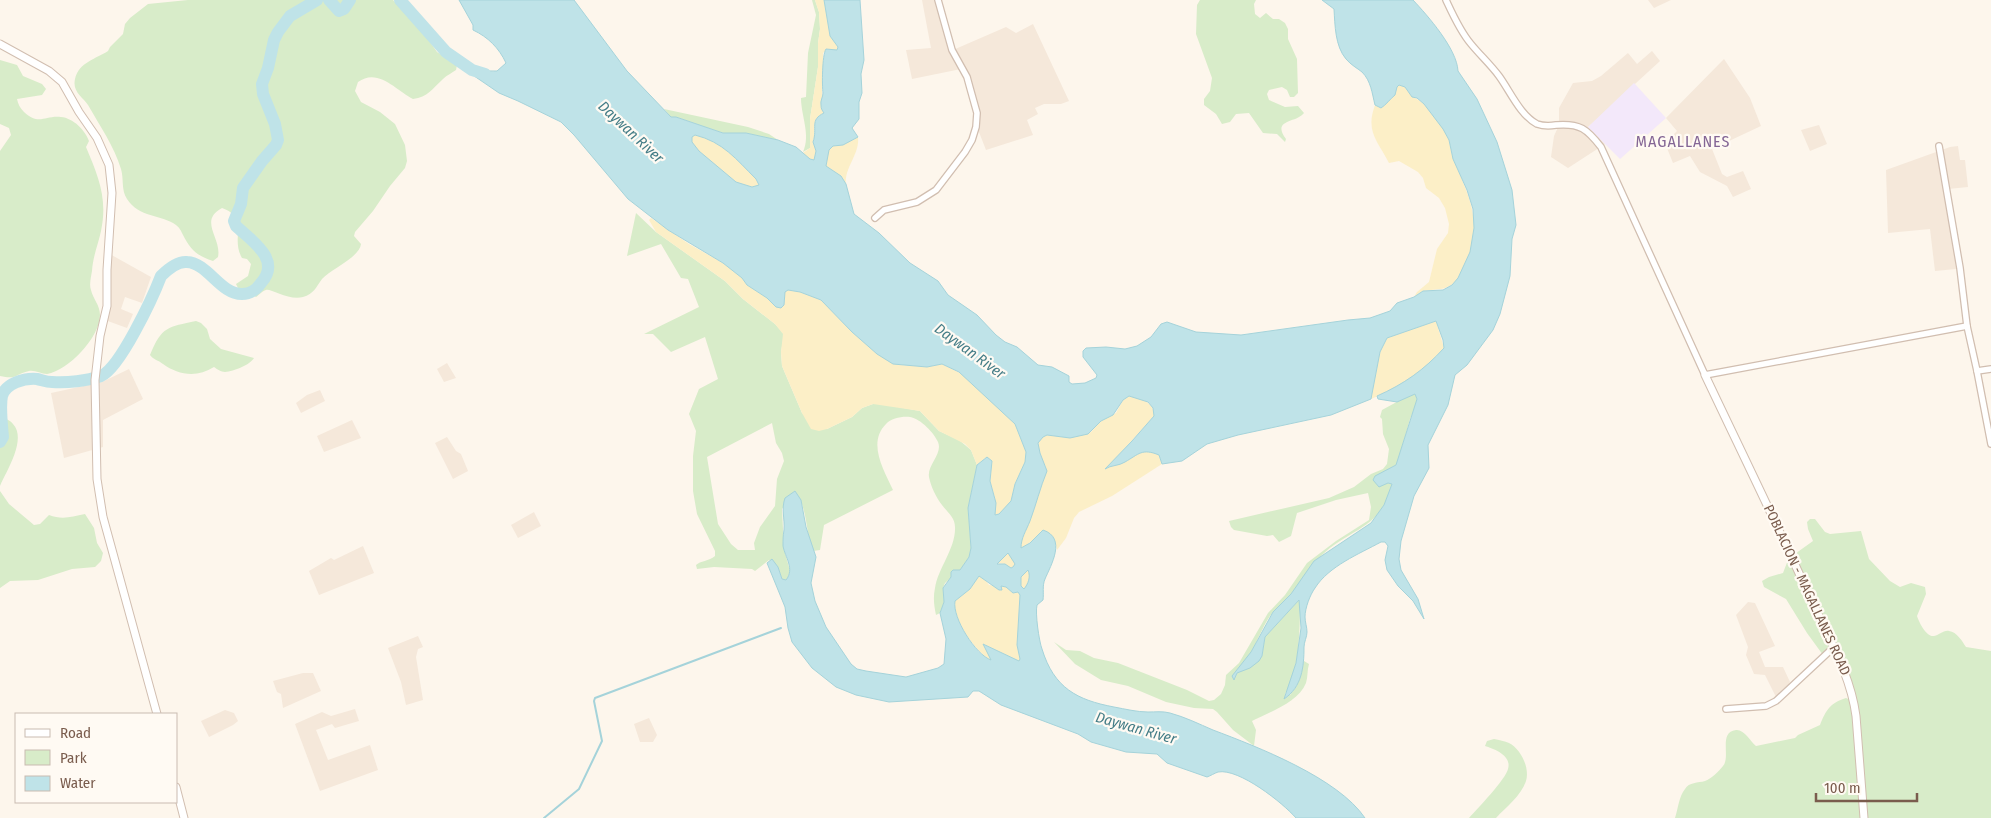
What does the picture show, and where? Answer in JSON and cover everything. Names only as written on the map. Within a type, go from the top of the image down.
[{"type":"street","points":[[875,218],[884,210],[917,202],[936,190],[965,152],[972,140],[976,127],[977,114],[968,82],[952,50],[938,0]]},
{"type":"street","points":[[1446,0],[1457,24],[1470,43],[1495,71],[1523,111],[1532,120],[1539,125],[1573,124],[1591,134],[1601,147],[1705,375],[1967,326]]},
{"type":"street","points":[[0,44],[49,71],[62,82],[78,112],[96,138],[108,165],[112,192],[107,270],[107,306],[100,336],[95,380],[94,429],[99,498],[157,713]]},
{"type":"street","points":[[1939,146],[1960,268],[1967,326],[1991,444]]},
{"type":"street","points":[[1977,371],[1991,369]]},
{"type":"street","name":"POBLACION - MAGALLANES ROAD","points":[[1705,375],[1834,647],[1854,699],[1864,818]]},
{"type":"street","points":[[1726,709],[1766,706],[1776,702],[1834,647]]},
{"type":"street","points":[[178,796],[184,818]]},
{"type":"shaded area","points":[[922,0],[938,0],[953,50],[1006,27],[1016,33],[1033,24],[1069,101],[1061,104],[1044,104],[1035,108],[1038,114],[1027,120],[1033,135],[986,150],[977,127],[970,88],[961,69],[912,79],[906,50],[931,48]]},
{"type":"shaded area","points":[[1648,0],[1671,0],[1654,8]]},
{"type":"shaded area","points":[[1652,51],[1660,61],[1588,127],[1605,144],[1568,168],[1551,157],[1554,136],[1559,125],[1559,108],[1573,83],[1592,81],[1601,76],[1628,53],[1637,64]]},
{"type":"shaded area","points":[[1724,59],[1750,98],[1761,126],[1712,149],[1722,174],[1727,177],[1743,171],[1751,189],[1733,197],[1727,186],[1700,172],[1690,156],[1673,163],[1665,143],[1677,131],[1666,118]]},
{"type":"shaded area","points":[[1634,83],[1666,118],[1620,159],[1588,127]]},
{"type":"shaded area","points":[[1819,125],[1827,144],[1810,151],[1801,130]]},
{"type":"shaded area","points":[[1958,146],[1960,160],[1965,160],[1968,187],[1948,189],[1956,269],[1935,271],[1930,229],[1888,233],[1886,170],[1950,147]]},
{"type":"shaded area","points":[[108,253],[151,277],[142,303],[125,297],[121,309],[133,314],[127,328],[105,320]]},
{"type":"shaded area","points":[[447,363],[456,378],[444,382],[437,369]]},
{"type":"shaded area","points":[[129,369],[143,399],[103,420],[103,447],[64,458],[51,393],[102,382]]},
{"type":"shaded area","points":[[320,390],[325,401],[301,413],[296,403],[307,395]]},
{"type":"shaded area","points":[[352,420],[361,438],[324,452],[317,436]]},
{"type":"shaded area","points":[[447,437],[456,451],[461,454],[468,471],[453,479],[435,443]]},
{"type":"shaded area","points":[[534,512],[541,526],[518,538],[511,525]]},
{"type":"shaded area","points":[[363,546],[374,573],[319,595],[309,571],[331,558],[334,560]]},
{"type":"shaded area","points":[[1748,602],[1755,603],[1775,646],[1759,652],[1765,667],[1783,667],[1790,682],[1783,693],[1776,697],[1765,675],[1754,674],[1746,655],[1748,647],[1736,615]]},
{"type":"shaded area","points":[[418,636],[423,647],[418,649],[416,657],[423,700],[406,705],[401,682],[388,648]]},
{"type":"shaded area","points":[[303,673],[313,673],[321,691],[283,708],[281,694],[277,692],[273,681]]},
{"type":"shaded area","points":[[355,709],[359,721],[335,728],[332,724],[316,730],[328,760],[370,745],[378,770],[320,791],[295,724],[322,712],[331,716]]},
{"type":"shaded area","points":[[225,710],[234,713],[238,721],[209,737],[201,721]]},
{"type":"shaded area","points":[[649,718],[657,735],[653,742],[640,742],[634,724]]},
{"type":"green space","points":[[188,0],[393,0],[421,29],[437,52],[457,65],[456,70],[430,92],[413,99],[380,79],[373,77],[365,78],[358,82],[355,91],[361,102],[380,112],[395,124],[405,145],[407,161],[405,168],[355,232],[354,236],[361,244],[356,254],[326,275],[307,296],[298,298],[266,290],[256,297],[247,290],[238,288],[236,284],[248,276],[251,264],[247,259],[242,258],[239,251],[237,223],[235,217],[230,212],[222,208],[212,218],[212,230],[218,250],[218,257],[213,261],[195,251],[188,244],[176,225],[144,213],[132,205],[124,192],[122,173],[115,152],[88,105],[78,94],[75,87],[75,79],[80,69],[88,62],[108,51],[123,34],[125,24],[130,18],[148,4]]},
{"type":"green space","points":[[812,0],[815,0],[819,12],[818,67],[810,119],[810,148],[803,152],[806,132],[801,98],[806,97],[808,53],[816,15]]},
{"type":"green space","points":[[1200,0],[1256,0],[1254,4],[1255,14],[1260,18],[1266,13],[1273,19],[1279,19],[1285,23],[1288,29],[1288,39],[1297,59],[1298,93],[1294,97],[1290,97],[1287,90],[1282,87],[1269,90],[1267,94],[1269,100],[1285,107],[1298,106],[1304,113],[1287,122],[1281,128],[1286,139],[1285,142],[1277,134],[1263,133],[1249,113],[1236,114],[1230,122],[1222,124],[1216,114],[1204,105],[1204,99],[1210,91],[1212,78],[1196,34],[1197,5]]},
{"type":"green space","points":[[0,60],[17,65],[23,76],[42,84],[46,89],[42,95],[17,99],[19,106],[24,112],[38,119],[65,118],[78,125],[85,133],[89,141],[86,147],[101,188],[103,219],[93,260],[90,283],[90,288],[100,311],[99,324],[82,351],[65,366],[47,374],[31,371],[13,377],[0,376],[0,151],[11,135],[9,128],[0,124]]},
{"type":"green space","points":[[664,109],[748,127],[769,134],[778,140],[746,133],[723,133],[671,117]]},
{"type":"green space","points":[[636,213],[656,232],[725,281],[743,299],[775,324],[784,334],[781,352],[782,366],[802,413],[827,429],[852,417],[862,408],[873,404],[882,404],[920,411],[939,431],[959,440],[971,450],[977,465],[968,508],[971,548],[969,557],[960,570],[945,583],[943,588],[944,602],[940,613],[936,615],[934,591],[953,543],[955,523],[936,495],[929,477],[930,468],[937,455],[938,442],[927,427],[910,417],[891,420],[880,431],[877,448],[893,490],[824,525],[820,550],[813,551],[802,505],[795,491],[782,509],[784,549],[790,571],[787,580],[782,579],[778,567],[769,560],[755,571],[752,569],[714,567],[697,569],[696,565],[715,556],[715,551],[697,514],[693,491],[693,456],[696,431],[689,414],[699,389],[718,379],[705,337],[671,352],[653,334],[644,334],[699,307],[688,279],[681,278],[661,244],[627,256]],"holes":[[[772,423],[776,443],[784,461],[777,479],[775,506],[760,527],[754,543],[755,550],[738,550],[731,544],[718,524],[707,457]]]},
{"type":"green space","points":[[196,321],[207,329],[210,339],[221,349],[254,358],[252,361],[237,369],[225,372],[214,367],[201,373],[188,374],[169,368],[150,355],[158,338],[167,329]]},
{"type":"green space","points":[[1415,394],[1417,399],[1416,405],[1398,461],[1396,465],[1389,469],[1388,483],[1392,484],[1388,499],[1381,510],[1364,526],[1332,546],[1309,569],[1295,589],[1270,616],[1250,654],[1237,672],[1262,656],[1265,637],[1300,599],[1296,661],[1294,673],[1285,694],[1290,695],[1296,687],[1304,661],[1309,664],[1306,683],[1297,696],[1290,701],[1252,721],[1256,730],[1254,746],[1233,730],[1213,709],[1194,708],[1166,702],[1128,686],[1101,680],[1075,664],[1054,642],[1066,650],[1080,651],[1094,658],[1118,663],[1187,690],[1209,701],[1214,700],[1221,694],[1225,685],[1226,675],[1239,663],[1268,613],[1285,595],[1307,563],[1336,541],[1369,520],[1371,507],[1368,493],[1336,500],[1297,513],[1291,536],[1279,542],[1273,535],[1267,536],[1234,530],[1229,521],[1329,498],[1354,487],[1371,474],[1383,469],[1387,464],[1389,449],[1383,434],[1382,419],[1380,417],[1382,410]]},
{"type":"green space","points":[[0,415],[13,424],[17,430],[18,438],[11,463],[0,486]]},
{"type":"green space","points":[[0,491],[9,504],[34,525],[40,524],[49,515],[62,518],[85,514],[94,528],[97,543],[103,553],[101,561],[95,567],[72,569],[38,580],[10,581],[0,588]]},
{"type":"green space","points":[[1810,519],[1815,519],[1825,532],[1830,534],[1861,531],[1869,559],[1890,581],[1900,587],[1911,583],[1925,587],[1926,594],[1917,616],[1923,629],[1928,634],[1934,636],[1949,631],[1959,637],[1966,647],[1991,651],[1991,818],[1864,818],[1856,716],[1834,647],[1823,655],[1786,599],[1764,587],[1762,581],[1783,573],[1788,560],[1792,562],[1792,556],[1813,541],[1807,522]]},
{"type":"green space","points":[[1846,698],[1853,701],[1861,818],[1675,818],[1681,795],[1687,787],[1691,784],[1707,780],[1715,775],[1723,766],[1726,757],[1726,740],[1731,732],[1739,730],[1756,746],[1795,738],[1820,725],[1829,708],[1836,702]]},
{"type":"green space","points":[[1494,739],[1509,743],[1521,754],[1527,770],[1526,781],[1517,796],[1496,818],[1469,818],[1497,787],[1508,769],[1509,764],[1505,756],[1485,746],[1487,741]]},
{"type":"sand","points":[[815,0],[824,0],[830,36],[838,47],[837,50],[832,51],[828,49],[823,53],[822,98],[824,113],[815,121],[813,142],[816,151],[814,160],[803,153],[810,148],[810,119],[818,67],[820,29],[819,12]]},
{"type":"sand","points":[[1399,85],[1405,87],[1412,97],[1428,108],[1447,134],[1454,161],[1472,207],[1474,227],[1472,247],[1465,267],[1458,278],[1450,286],[1424,291],[1414,297],[1429,282],[1437,249],[1448,233],[1449,224],[1445,208],[1439,198],[1426,188],[1423,178],[1418,172],[1399,161],[1389,163],[1374,136],[1371,122],[1375,105],[1383,107],[1395,95]]},
{"type":"sand","points":[[695,135],[714,142],[728,152],[756,179],[759,186],[752,187],[736,182],[699,151],[692,142],[692,137]]},
{"type":"sand","points":[[858,137],[857,149],[847,172],[846,184],[841,176],[826,166],[828,150],[833,146],[843,145]]},
{"type":"sand","points":[[651,218],[689,244],[723,263],[742,278],[747,285],[767,298],[776,307],[785,301],[785,292],[788,290],[800,292],[821,300],[852,332],[877,354],[901,365],[927,367],[942,364],[966,376],[1015,424],[1026,452],[1025,462],[1015,484],[1011,501],[1003,512],[995,515],[995,498],[990,481],[992,461],[985,458],[977,465],[971,450],[965,444],[939,431],[920,411],[873,404],[862,408],[852,417],[827,429],[819,431],[811,429],[782,366],[783,334],[775,324],[743,299],[725,281],[656,232],[649,220]]},
{"type":"sand","points":[[1436,321],[1444,348],[1410,378],[1393,389],[1371,399],[1380,352],[1387,338]]},
{"type":"sand","points":[[1129,396],[1142,399],[1149,404],[1154,411],[1154,416],[1107,468],[1127,461],[1142,452],[1159,455],[1162,464],[1112,496],[1079,512],[1074,518],[1066,538],[1057,550],[1055,541],[1041,531],[1038,536],[1021,549],[1021,542],[1034,510],[1046,467],[1039,449],[1042,438],[1047,435],[1070,438],[1091,432],[1101,421],[1116,413],[1123,400]]},
{"type":"sand","points":[[1008,553],[1016,564],[1011,568],[1005,564],[997,563]]},
{"type":"sand","points":[[1028,570],[1029,580],[1024,589],[1021,586],[1021,577]]},
{"type":"sand","points":[[979,576],[983,577],[989,585],[1006,587],[1013,593],[1018,592],[1020,595],[1017,645],[1019,661],[984,645],[992,661],[979,651],[961,626],[957,617],[955,601],[970,589]]},
{"type":"water","name":"Daywan River","points":[[459,0],[574,0],[627,71],[671,117],[723,133],[746,133],[778,140],[796,147],[810,159],[814,160],[816,151],[813,142],[815,122],[824,113],[821,104],[825,52],[826,49],[837,50],[838,47],[830,36],[824,0],[860,0],[864,60],[861,74],[862,93],[859,102],[859,119],[852,128],[858,137],[843,145],[833,146],[829,150],[826,166],[841,176],[846,184],[854,214],[879,233],[910,263],[938,281],[948,295],[977,315],[996,335],[1005,342],[1017,347],[1038,365],[1052,367],[1069,376],[1069,382],[1072,384],[1085,383],[1096,378],[1097,375],[1083,357],[1083,351],[1086,348],[1106,347],[1125,349],[1137,346],[1151,337],[1161,324],[1167,322],[1196,332],[1241,335],[1370,318],[1390,311],[1397,303],[1414,297],[1423,291],[1443,290],[1452,285],[1458,278],[1470,252],[1474,228],[1473,209],[1453,159],[1449,140],[1424,104],[1417,98],[1412,97],[1405,87],[1399,85],[1395,95],[1381,108],[1375,105],[1367,79],[1342,54],[1336,35],[1334,9],[1322,0],[1413,0],[1434,24],[1453,53],[1458,71],[1477,99],[1497,142],[1512,190],[1516,225],[1512,239],[1510,276],[1500,314],[1493,330],[1467,365],[1455,375],[1448,405],[1428,445],[1429,468],[1414,496],[1401,541],[1399,559],[1401,570],[1418,599],[1424,619],[1413,601],[1398,586],[1387,570],[1385,560],[1388,546],[1385,542],[1381,542],[1336,567],[1321,580],[1313,591],[1305,613],[1307,632],[1301,676],[1295,689],[1290,694],[1284,699],[1296,663],[1301,628],[1299,600],[1265,637],[1262,656],[1259,661],[1250,668],[1237,673],[1234,680],[1232,676],[1251,652],[1273,612],[1291,594],[1314,561],[1371,523],[1384,505],[1392,484],[1388,483],[1379,487],[1373,480],[1375,476],[1396,465],[1417,399],[1415,394],[1397,402],[1378,399],[1377,396],[1413,376],[1444,348],[1436,321],[1387,338],[1380,352],[1371,399],[1331,415],[1238,435],[1207,444],[1182,461],[1162,464],[1159,455],[1144,452],[1123,463],[1105,469],[1154,416],[1153,408],[1148,402],[1129,396],[1123,400],[1113,415],[1101,421],[1088,434],[1070,438],[1047,435],[1043,437],[1038,443],[1047,471],[1021,544],[1021,548],[1030,543],[1043,530],[1050,534],[1056,545],[1044,582],[1043,600],[1037,605],[1037,620],[1041,645],[1047,662],[1060,683],[1078,696],[1101,704],[1135,711],[1165,712],[1252,745],[1317,777],[1353,803],[1365,818],[1296,818],[1271,796],[1237,775],[1218,772],[1207,777],[1167,763],[1157,754],[1126,752],[1091,742],[1078,734],[1001,705],[979,691],[973,691],[968,697],[889,702],[856,695],[836,687],[812,668],[792,642],[785,607],[767,563],[772,559],[778,567],[782,579],[786,580],[789,576],[790,567],[783,546],[783,506],[785,498],[795,491],[801,500],[806,527],[816,557],[811,583],[815,601],[826,627],[851,664],[857,669],[906,677],[938,668],[944,664],[946,639],[940,613],[944,602],[943,588],[951,577],[951,572],[953,570],[960,570],[969,557],[971,548],[968,508],[977,465],[987,457],[992,461],[990,481],[996,503],[995,515],[999,514],[1011,501],[1015,484],[1025,462],[1026,452],[1015,424],[959,372],[942,364],[927,367],[893,364],[877,354],[852,332],[821,300],[800,292],[788,290],[785,292],[784,305],[781,308],[776,307],[767,298],[747,285],[742,278],[723,263],[668,230],[628,199],[561,122],[499,93],[464,69],[497,71],[506,63],[500,52],[492,44],[473,30],[473,25]],"holes":[[[695,135],[705,138],[728,152],[756,179],[759,185],[752,187],[736,182],[699,151],[692,142],[692,137]],[[1008,553],[1015,564],[1011,568],[1005,564],[997,564]],[[1028,570],[1029,580],[1024,589],[1021,586],[1021,577]],[[979,576],[999,590],[1002,590],[1001,586],[1006,587],[1013,593],[1018,592],[1020,595],[1017,645],[1019,661],[983,644],[991,660],[985,657],[972,644],[961,626],[955,608],[955,601],[970,589]]]},
{"type":"waterway","points":[[0,442],[3,437],[1,400],[4,391],[16,382],[27,379],[64,382],[101,376],[117,360],[144,315],[161,276],[173,266],[184,262],[194,264],[201,267],[227,289],[234,293],[242,294],[255,290],[267,275],[267,259],[256,245],[236,226],[234,221],[241,204],[243,188],[278,140],[275,124],[263,94],[262,84],[268,68],[274,40],[290,16],[317,0]]},
{"type":"waterway","points":[[329,0],[339,11],[344,9],[350,0]]},
{"type":"waterway","points":[[400,0],[446,52],[472,70],[485,74]]},
{"type":"waterway","points":[[544,818],[579,789],[602,741],[595,698],[781,628]]},
{"type":"district","name":"MAGALLANES","points":[[1683,141]]}]
